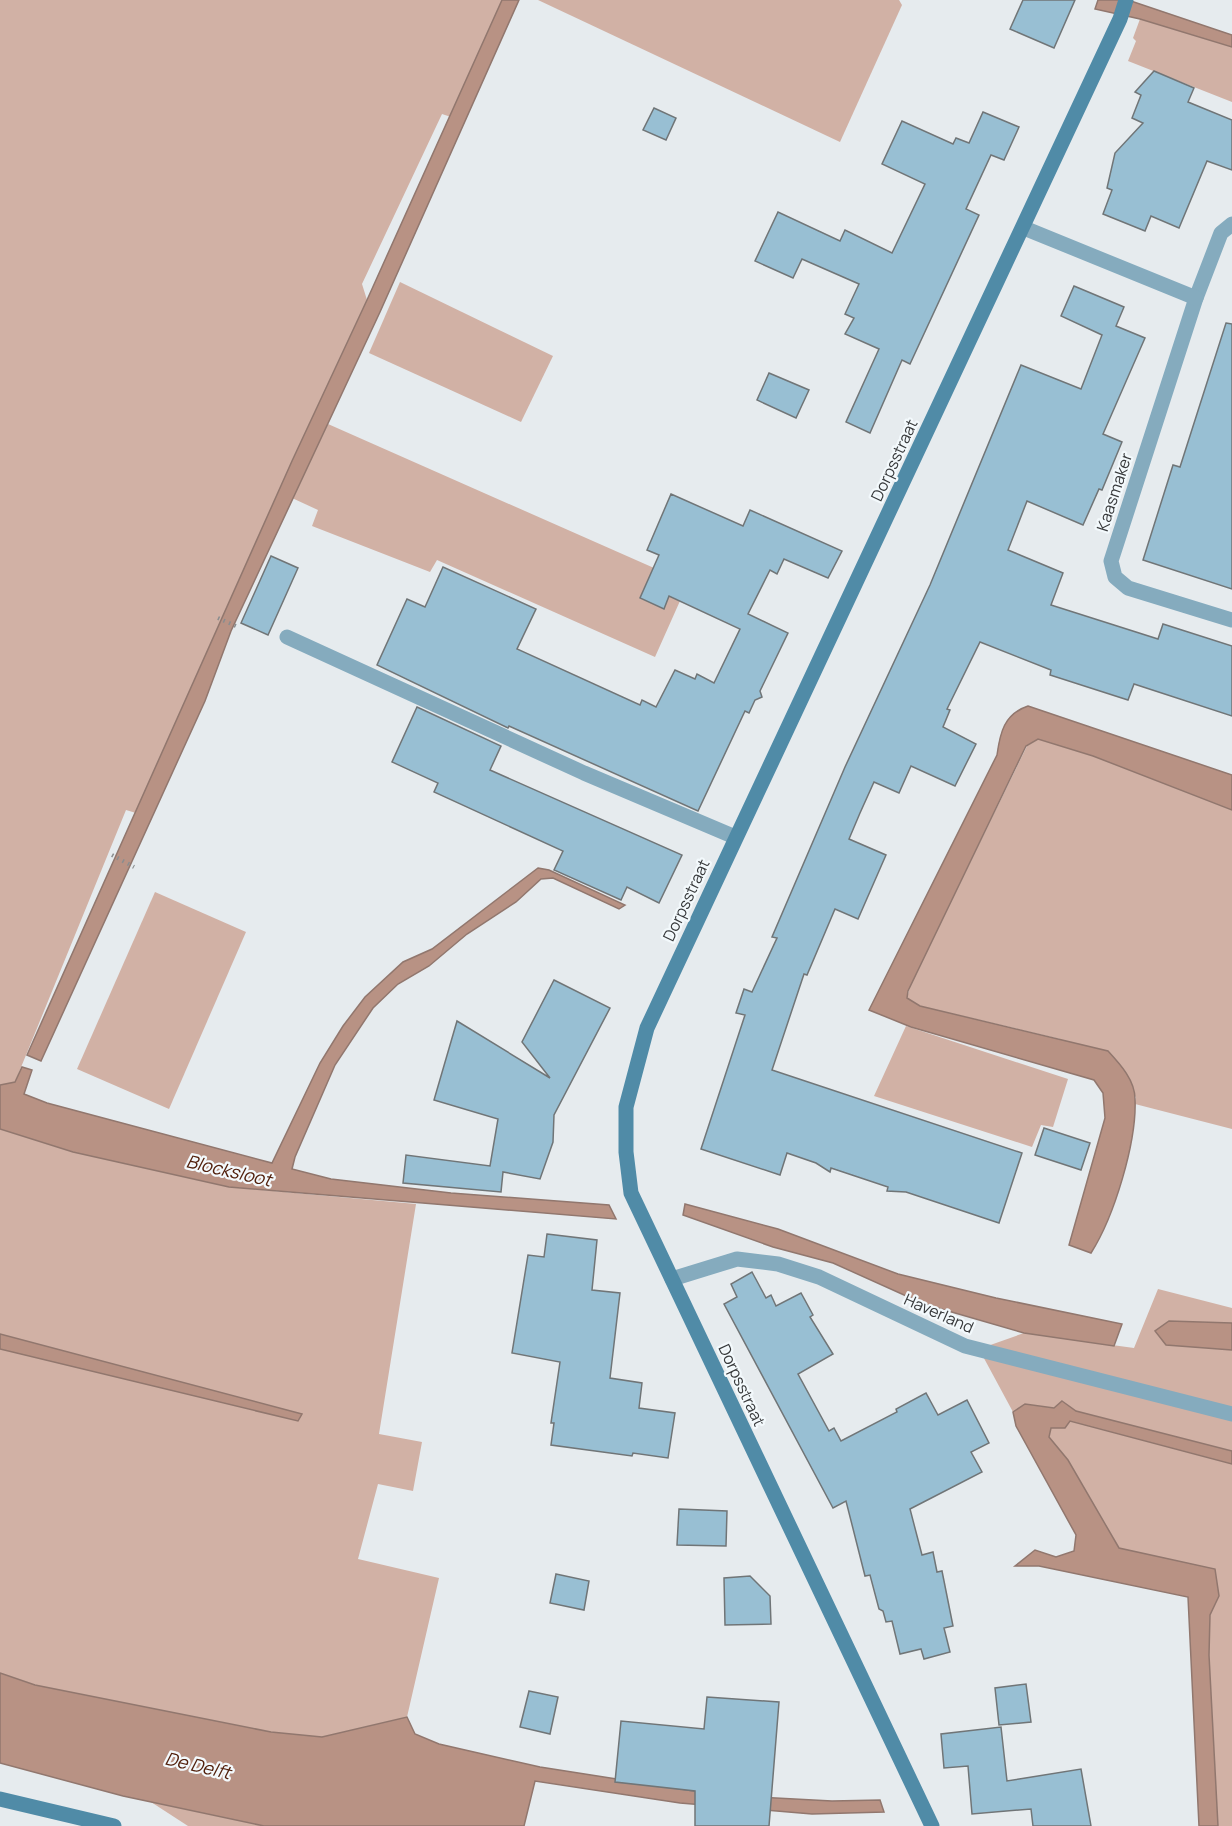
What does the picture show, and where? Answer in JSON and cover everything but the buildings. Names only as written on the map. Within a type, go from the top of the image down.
[{"type":"street","name":"Dorpsstraat","points":[[932,1826],[631,1193],[626,1152],[626,1107],[646,1028],[1024,228],[1120,19],[1126,0]]},
{"type":"street","name":"Kaasmaker","points":[[1232,224],[1221,233],[1196,298],[1111,561],[1114,577],[1128,588],[1232,620]]},
{"type":"street","points":[[1024,228],[1196,298]]},
{"type":"street","points":[[287,637],[584,773],[735,837]]},
{"type":"street","name":"Haverland","points":[[672,1279],[737,1259],[778,1264],[819,1277],[965,1346],[1232,1414]]},
{"type":"street","points":[[0,1799],[114,1826]]},
{"type":"path","points":[[218,618],[238,627]]},
{"type":"path","points":[[112,855],[134,867]]},
{"type":"shaded area","points":[[0,0],[511,0],[457,119],[442,114],[362,284],[367,300],[292,461],[136,813],[126,810],[15,1082],[0,1085]]},
{"type":"shaded area","points":[[538,0],[899,0],[902,5],[840,142]]},
{"type":"shaded area","points":[[1140,19],[1232,47],[1232,102],[1128,61],[1136,41],[1133,38]]},
{"type":"shaded area","points":[[400,282],[553,356],[521,422],[369,353]]},
{"type":"shaded area","points":[[328,424],[688,583],[655,657],[437,560],[430,572],[312,526],[318,510],[292,498]]},
{"type":"shaded area","points":[[1038,739],[1093,756],[1232,810],[1232,1129],[1135,1104],[1136,1097],[1060,1039],[920,1006],[907,998],[911,983],[1027,746]]},
{"type":"shaded area","points":[[155,892],[246,932],[169,1109],[77,1069]]},
{"type":"shaded area","points":[[906,1026],[1068,1079],[1053,1127],[1041,1125],[1032,1147],[874,1096]]},
{"type":"shaded area","points":[[0,1129],[73,1152],[229,1187],[416,1204],[379,1434],[422,1442],[413,1491],[378,1484],[358,1559],[439,1578],[407,1717],[322,1737],[271,1732],[35,1685],[0,1673]]},
{"type":"shaded area","points":[[1158,1289],[1232,1308],[1232,1323],[1169,1321],[1211,1348],[1232,1350],[1232,1451],[1076,1411],[1062,1401],[1054,1408],[1025,1404],[1013,1412],[979,1349],[1024,1333],[1134,1348]]},
{"type":"shaded area","points":[[1070,1421],[1232,1464],[1232,1826],[1218,1826],[1209,1655],[1210,1615],[1219,1596],[1215,1570],[1119,1548],[1068,1460],[1049,1437],[1051,1428]]},
{"type":"shaded area","points":[[151,1802],[264,1826],[188,1826]]},
{"type":"water","points":[[502,0],[519,0],[380,312],[231,631],[205,701],[41,1061],[27,1055],[292,461]]},
{"type":"water","points":[[1098,0],[1128,0],[1232,35],[1232,47],[1140,19],[1095,9]]},
{"type":"water","points":[[1028,706],[1232,775],[1232,810],[1093,756],[1038,739],[1026,746],[908,991],[907,998],[920,1006],[1108,1051],[1126,1073],[1135,1099],[1135,1116],[1128,1157],[1116,1200],[1091,1253],[1069,1245],[1105,1118],[1103,1093],[1094,1080],[911,1027],[869,1010],[997,755],[1002,732],[1008,719]]},
{"type":"water","name":"Blocksloot","points":[[538,868],[549,870],[625,905],[619,909],[553,878],[541,879],[516,902],[467,934],[429,966],[398,984],[373,1008],[335,1065],[295,1157],[292,1169],[331,1179],[451,1193],[609,1205],[616,1219],[229,1187],[73,1152],[0,1129],[0,1085],[15,1082],[22,1067],[32,1070],[24,1094],[47,1103],[272,1163],[320,1063],[343,1026],[365,997],[403,962],[432,949]]},
{"type":"water","points":[[685,1204],[778,1229],[898,1274],[996,1298],[1122,1324],[1114,1346],[1024,1333],[924,1304],[833,1263],[773,1247],[683,1215]]},
{"type":"water","points":[[1169,1321],[1232,1323],[1232,1350],[1166,1345],[1155,1331]]},
{"type":"water","points":[[0,1334],[302,1414],[298,1421],[0,1349]]},
{"type":"water","points":[[1062,1401],[1076,1411],[1232,1451],[1232,1464],[1070,1421],[1065,1428],[1051,1428],[1049,1437],[1068,1460],[1119,1548],[1215,1569],[1219,1596],[1210,1615],[1209,1655],[1218,1826],[1199,1826],[1188,1597],[1039,1566],[1015,1566],[1035,1550],[1056,1557],[1074,1551],[1076,1535],[1016,1426],[1013,1412],[1025,1404],[1054,1408]]},
{"type":"water","name":"De Delft","points":[[0,1673],[35,1685],[271,1732],[322,1737],[407,1717],[415,1734],[439,1744],[540,1767],[719,1795],[832,1801],[880,1800],[884,1812],[812,1814],[680,1803],[535,1781],[524,1826],[264,1826],[123,1796],[0,1763]]}]
